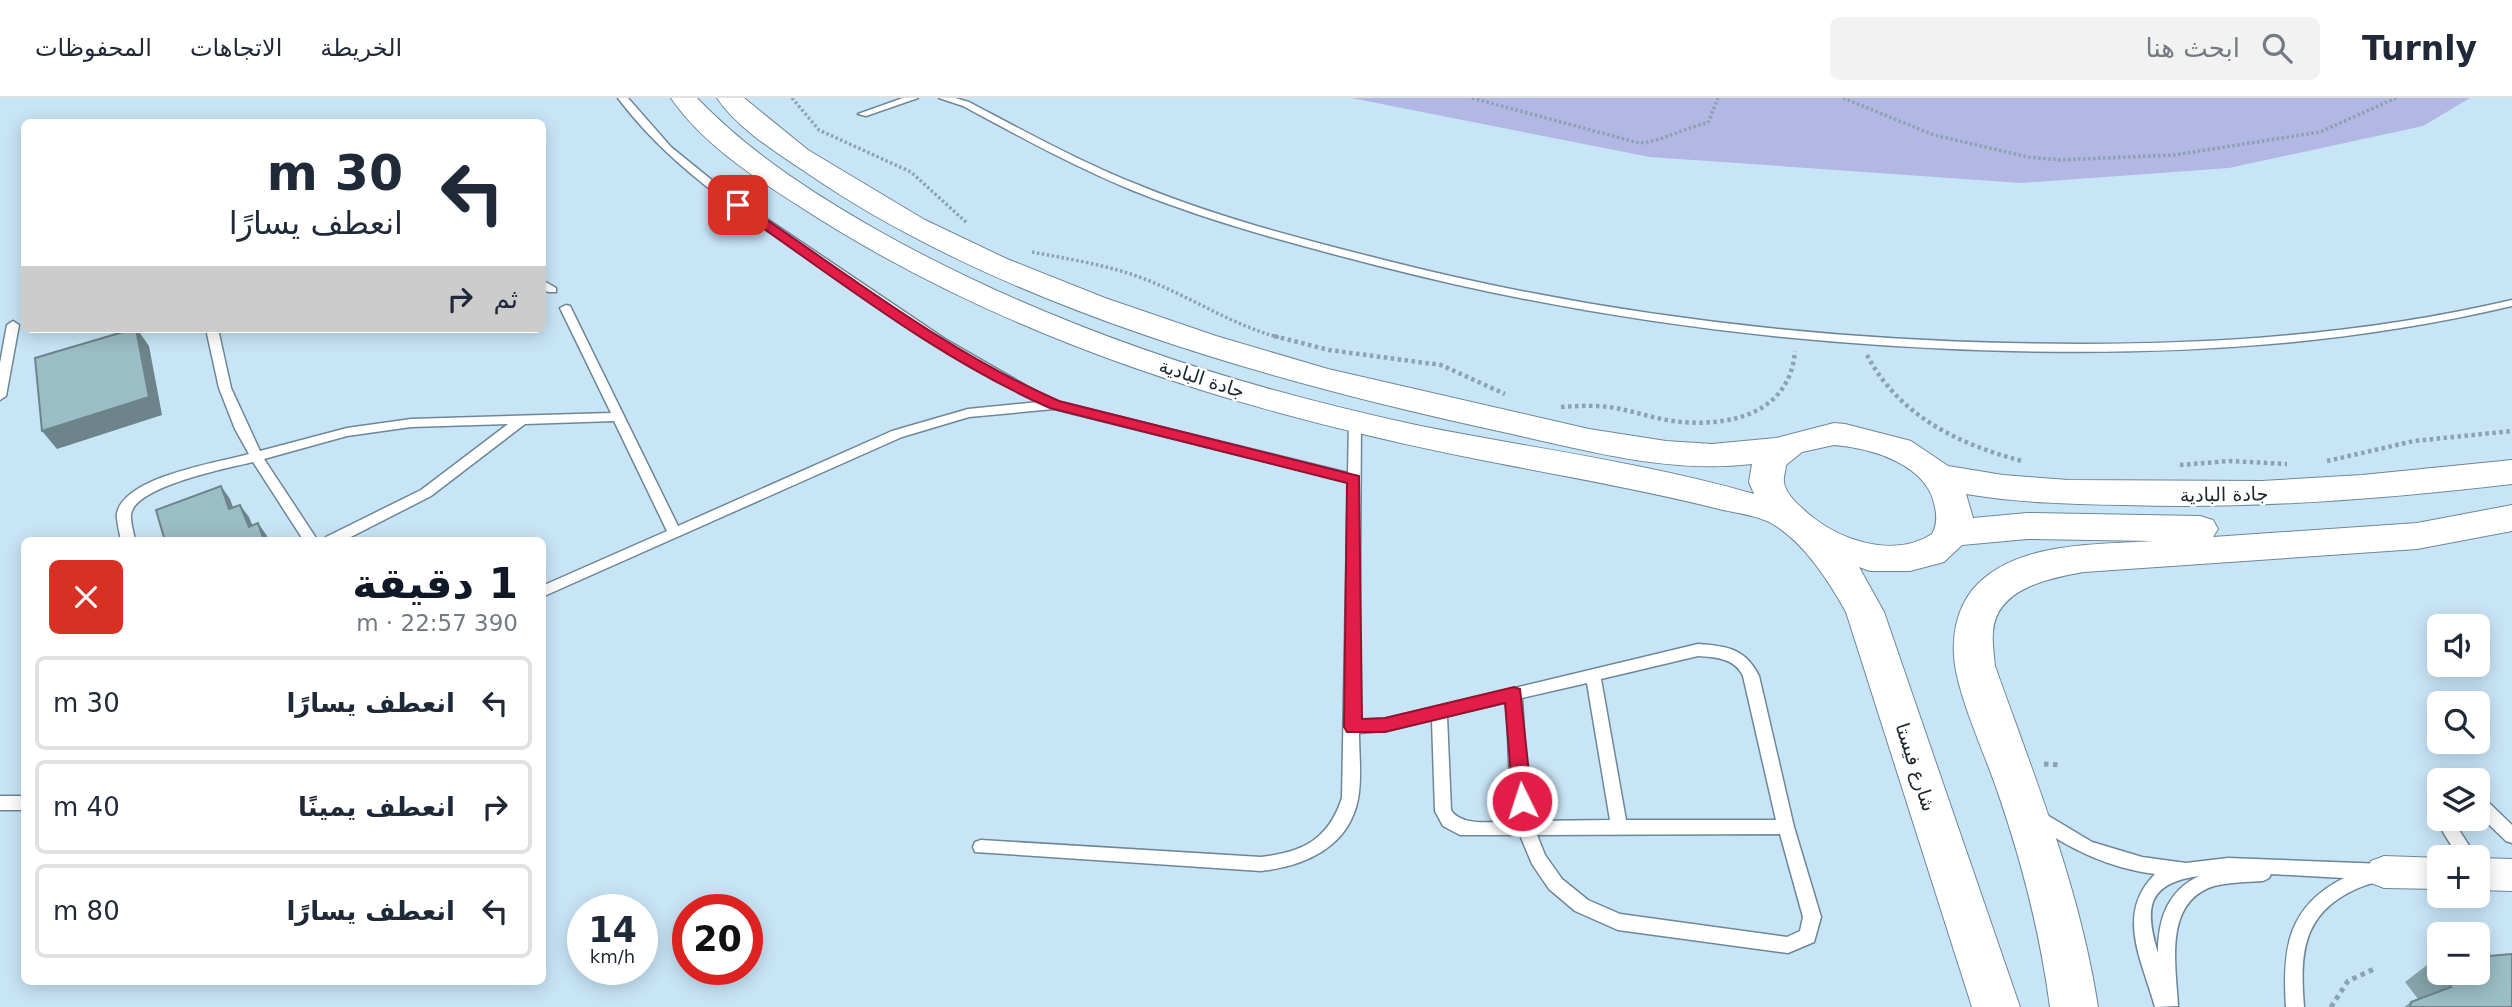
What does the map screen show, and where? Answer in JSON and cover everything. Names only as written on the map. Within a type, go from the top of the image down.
[{"type":"street","name":"جادة البادية","points":[[683,98],[763,169],[855,230],[929,270],[1000,303],[1164,366],[1257,396],[1355,421],[1497,452],[1695,489],[1781,514]]},
{"type":"street","name":"جادة البادية","points":[[729,98],[818,170],[915,228],[973,256],[1168,331],[1244,357],[1399,398],[1688,455],[1726,455],[1780,449]]},
{"type":"street","points":[[1813,435],[1857,436],[1901,450],[1937,475],[1955,505],[1952,533],[1931,551],[1895,560],[1850,554],[1814,540],[1781,514],[1768,490],[1766,478],[1772,458],[1780,449],[1813,435]]},
{"type":"street","name":"جادة البادية","points":[[1937,475],[2009,490],[2184,496],[2319,492],[2512,472]]},
{"type":"street","name":"جادة البادية","points":[[1952,533],[2027,526],[2287,529],[2512,516]]},
{"type":"street","points":[[2074,1007],[2062,932],[1975,666],[1973,647],[1978,614],[1986,600],[2010,579],[2042,566],[2084,559],[2417,536],[2512,516]]},
{"type":"street","name":"شارع فيستا","points":[[1814,540],[1843,573],[1866,612],[1996,1007]]},
{"type":"street","points":[[2384,872],[2427,873]]},
{"type":"lane","points":[[624,98],[666,146],[716,190],[973,364],[1055,405],[1354,479]]},
{"type":"lane","points":[[863,114],[913,98]]},
{"type":"lane","points":[[944,98],[966,104],[1069,158],[1138,189],[1295,240],[1523,297],[1672,321],[1862,341],[2012,348],[2205,345],[2359,331],[2512,303]]},
{"type":"lane","points":[[566,308],[675,533]]},
{"type":"lane","points":[[0,396],[13,325]]},
{"type":"lane","points":[[213,333],[225,388],[254,455],[308,537]]},
{"type":"lane","points":[[546,590],[897,433],[968,413],[1055,405]]},
{"type":"lane","points":[[127,537],[124,514],[138,494],[158,483],[347,432],[393,424],[617,417]]},
{"type":"lane","points":[[339,537],[426,493],[523,419]]},
{"type":"lane","points":[[981,847],[1261,864],[1304,856],[1336,832],[1346,816],[1350,798],[1355,421]]},
{"type":"lane","points":[[1353,727],[1385,725],[1439,711],[1698,650],[1713,649],[1737,658],[1751,676],[1786,827],[1812,917],[1808,936],[1788,945],[1618,922],[1595,914],[1555,885],[1541,867],[1524,828],[1514,694]]},
{"type":"lane","points":[[1594,674],[1619,827]]},
{"type":"lane","points":[[1439,711],[1445,816],[1454,825],[1467,829],[1786,827]]},
{"type":"lane","points":[[2020,797],[2050,826],[2084,845],[2129,862],[2195,868]]},
{"type":"lane","points":[[0,803],[21,803]]},
{"type":"lane","points":[[2490,811],[2512,835]]},
{"type":"lane","points":[[2452,831],[2463,845]]},
{"type":"lane","points":[[2167,1007],[2144,937],[2142,909],[2149,893],[2160,880],[2175,872],[2228,865],[2384,872]]},
{"type":"lane","points":[[2167,1007],[2167,928],[2171,911],[2179,897],[2194,886],[2211,880],[2297,869]]},
{"type":"lane","points":[[2295,1007],[2292,949],[2300,929],[2326,898],[2342,887],[2384,872]]},
{"type":"path","points":[[792,98],[818,130],[911,172],[973,227]]},
{"type":"path","points":[[1472,98],[1647,143],[1708,122],[1712,118],[1718,98]]},
{"type":"path","points":[[1843,98],[1934,135],[2028,157],[2060,160],[2174,155],[2320,132],[2396,98]]},
{"type":"path","points":[[1022,250],[1096,264],[1143,278],[1228,320],[1301,344],[1441,365],[1473,377],[1514,398]]},
{"type":"path","points":[[1553,407],[1615,408],[1695,423],[1734,418],[1765,406],[1791,380],[1796,362],[1791,335]]},
{"type":"path","points":[[1862,341],[1880,379],[1919,416],[1977,447],[2033,464]]},
{"type":"path","points":[[2317,463],[2414,441],[2512,431]]},
{"type":"path","points":[[2174,466],[2229,461],[2297,464]]},
{"type":"path","points":[[2331,1007],[2348,981],[2374,969]]},
{"type":"shaded area","points":[[1351,98],[2470,98],[2423,126],[2229,168],[2021,183],[1650,157]]},
{"type":"building","points":[[119,333],[137,333],[149,397],[42,431],[35,358]]},
{"type":"building","points":[[221,486],[229,509],[240,505],[249,527],[258,523],[263,537],[164,537],[156,510]]},
{"type":"building","points":[[2512,954],[2512,1007],[2410,1007],[2411,1002],[2451,987],[2449,985],[2490,985],[2490,956]]},
{"type":"route","points":[[738,205],[957,354],[1017,388],[1055,405],[1354,479],[1353,727],[1385,725],[1514,694],[1522,801]]}]
